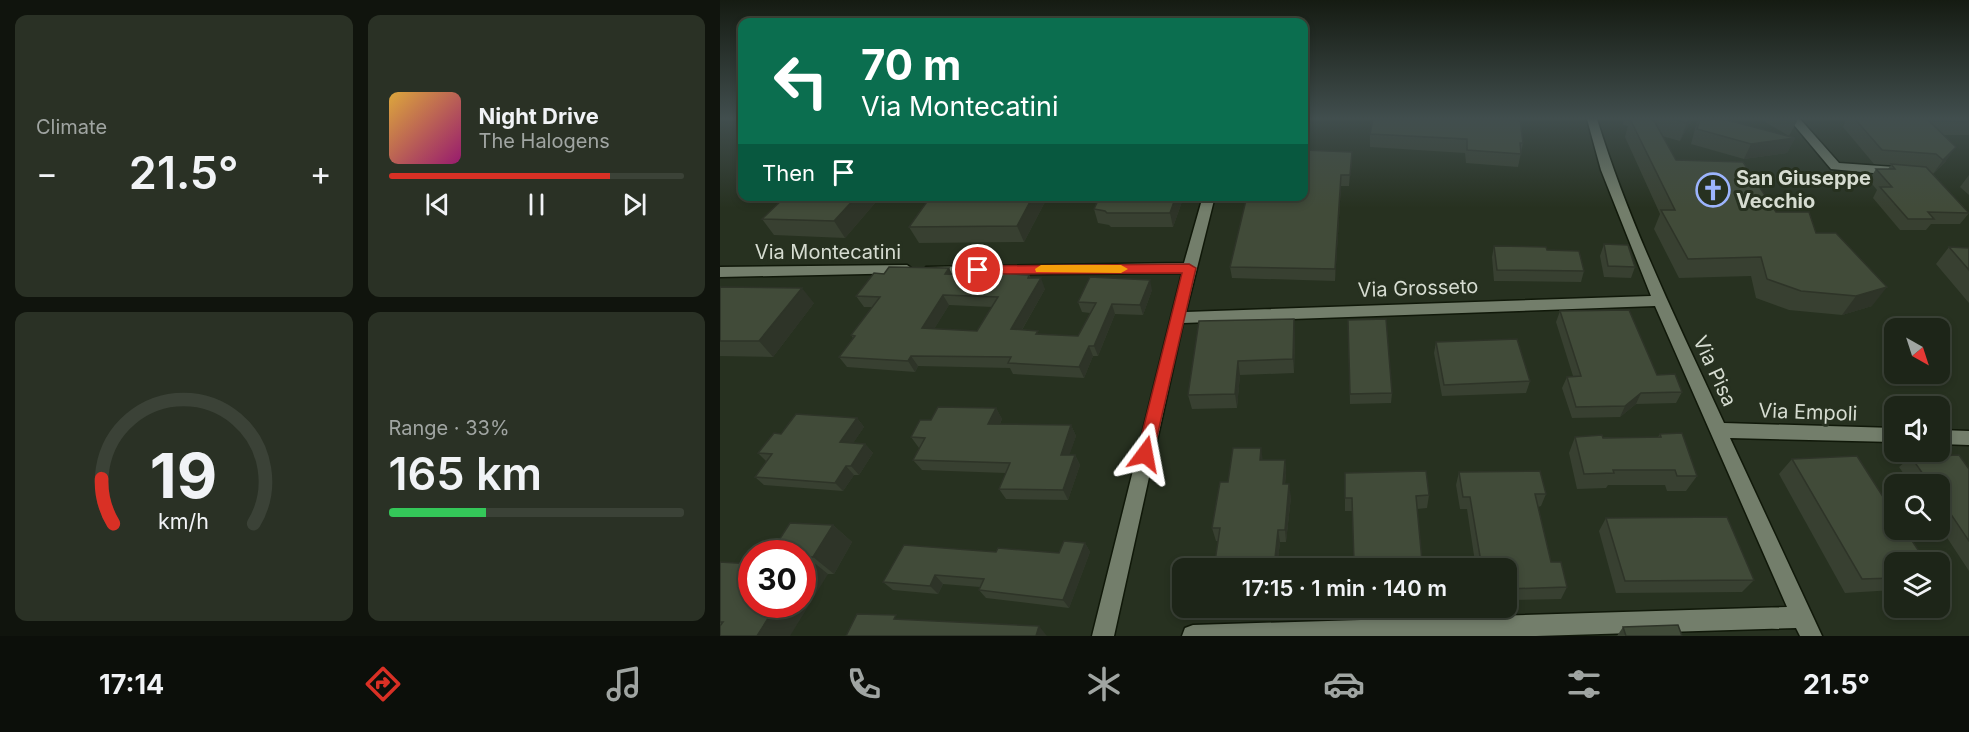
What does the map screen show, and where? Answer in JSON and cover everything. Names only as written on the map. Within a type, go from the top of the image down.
[{"type":"street","name":"Via Pisa","points":[[1601,149],[1607,170],[1660,301],[1807,626]]},
{"type":"street","points":[[1820,149],[1835,166],[1911,172]]},
{"type":"street","points":[[1103,636],[1189,268],[1208,201]]},
{"type":"street","name":"Via Montecatini","points":[[720,272],[1189,268]]},
{"type":"street","name":"Via Grosseto","points":[[1177,318],[1660,301]]},
{"type":"street","name":"Via Empoli","points":[[1719,430],[1884,435]]},
{"type":"street","points":[[1950,437],[1969,438]]},
{"type":"street","points":[[1193,636],[1807,626]]},
{"type":"building","points":[[1521,149],[1521,154],[1467,150]]},
{"type":"building","points":[[1645,149],[1670,149],[1676,160],[1743,162],[1776,212],[1809,212],[1816,233],[1836,233],[1887,287],[1856,296],[1801,291],[1767,279],[1761,257],[1688,259],[1661,210],[1675,210]]},
{"type":"building","points":[[1954,149],[1943,160],[1936,154],[1882,150]]},
{"type":"building","points":[[1308,150],[1352,152],[1350,175],[1341,175],[1335,269],[1230,267],[1246,201],[1308,201]]},
{"type":"building","points":[[1891,164],[1926,167],[1969,213],[1928,212],[1934,219],[1908,219],[1880,187],[1892,187],[1876,169],[1895,169]]},
{"type":"building","points":[[781,201],[852,201],[834,221],[762,219]]},
{"type":"building","points":[[927,201],[1030,201],[1017,226],[909,227]]},
{"type":"building","points":[[1098,201],[1174,201],[1170,213],[1107,213],[1094,209]]},
{"type":"building","points":[[1604,244],[1628,245],[1635,267],[1608,266]]},
{"type":"building","points":[[1494,246],[1546,247],[1547,250],[1579,251],[1584,271],[1497,270]]},
{"type":"building","points":[[1949,247],[1969,248],[1969,270]]},
{"type":"building","points":[[889,267],[949,268],[945,274],[992,276],[994,273],[1041,278],[1011,329],[1038,331],[1036,334],[1078,336],[1096,303],[1078,302],[1090,277],[1150,280],[1140,305],[1112,304],[1094,346],[1089,346],[1079,367],[1008,363],[1011,357],[911,356],[908,361],[839,357],[855,336],[851,335],[880,297],[856,296],[874,273],[884,274]],"holes":[[[943,295],[998,297],[977,331],[922,328]]]},
{"type":"building","points":[[720,287],[802,288],[759,341],[720,341]]},
{"type":"building","points":[[1629,310],[1657,375],[1675,374],[1682,392],[1641,393],[1625,406],[1576,407],[1567,377],[1581,376],[1560,311]]},
{"type":"building","points":[[1294,319],[1293,359],[1238,361],[1235,394],[1188,395],[1199,321]]},
{"type":"building","points":[[1386,319],[1392,393],[1350,394],[1348,320]]},
{"type":"building","points":[[1517,339],[1530,381],[1444,385],[1436,342]]},
{"type":"building","points":[[938,407],[996,408],[988,424],[1071,425],[1061,455],[1075,455],[1063,490],[999,489],[1010,463],[913,460],[925,438],[911,437],[920,420],[931,420]]},
{"type":"building","points":[[796,414],[857,418],[840,442],[865,444],[851,466],[846,466],[835,483],[755,477],[772,454],[758,453],[774,433],[781,434]]},
{"type":"building","points":[[1682,433],[1697,476],[1677,476],[1675,470],[1613,470],[1614,473],[1584,474],[1575,437],[1602,435],[1603,438],[1661,437],[1660,434]]},
{"type":"building","points":[[1233,448],[1261,448],[1260,460],[1285,460],[1283,484],[1289,484],[1285,530],[1278,530],[1275,558],[1216,558],[1220,528],[1212,528],[1220,482],[1228,482]]},
{"type":"building","points":[[1950,455],[1959,455],[1969,469],[1969,541],[1950,513],[1950,474],[1923,474],[1915,462],[1950,462]]},
{"type":"building","points":[[1857,456],[1884,498],[1884,540],[1912,540],[1919,552],[1884,552],[1884,578],[1862,579],[1792,459]]},
{"type":"building","points":[[1426,471],[1429,495],[1416,496],[1422,558],[1354,558],[1352,498],[1345,498],[1345,473]]},
{"type":"building","points":[[1540,471],[1546,494],[1535,494],[1551,562],[1561,562],[1567,587],[1517,589],[1517,558],[1480,558],[1470,497],[1463,497],[1459,472]]},
{"type":"building","points":[[1727,517],[1754,580],[1625,581],[1606,518]]},
{"type":"building","points":[[790,523],[833,525],[816,552],[816,540],[779,540]]},
{"type":"building","points":[[1064,541],[1085,543],[1063,600],[979,590],[984,579],[935,575],[930,586],[883,582],[904,545],[996,552],[998,548],[1059,553]]},
{"type":"building","points":[[720,562],[738,563],[738,618],[768,618],[757,636],[720,636],[720,626],[723,622],[720,622]]},
{"type":"building","points":[[857,614],[896,615],[894,619],[1039,626],[1036,636],[846,636]]},
{"type":"building","points":[[1678,625],[1682,636],[1626,636],[1623,627]]},
{"type":"slow traffic","points":[[1041,269],[1121,269]]},
{"type":"place","name":"San Giuseppe Vecchio","points":[[1713,190]]},
{"type":"route","points":[[978,270],[1189,268],[1145,454]]}]
